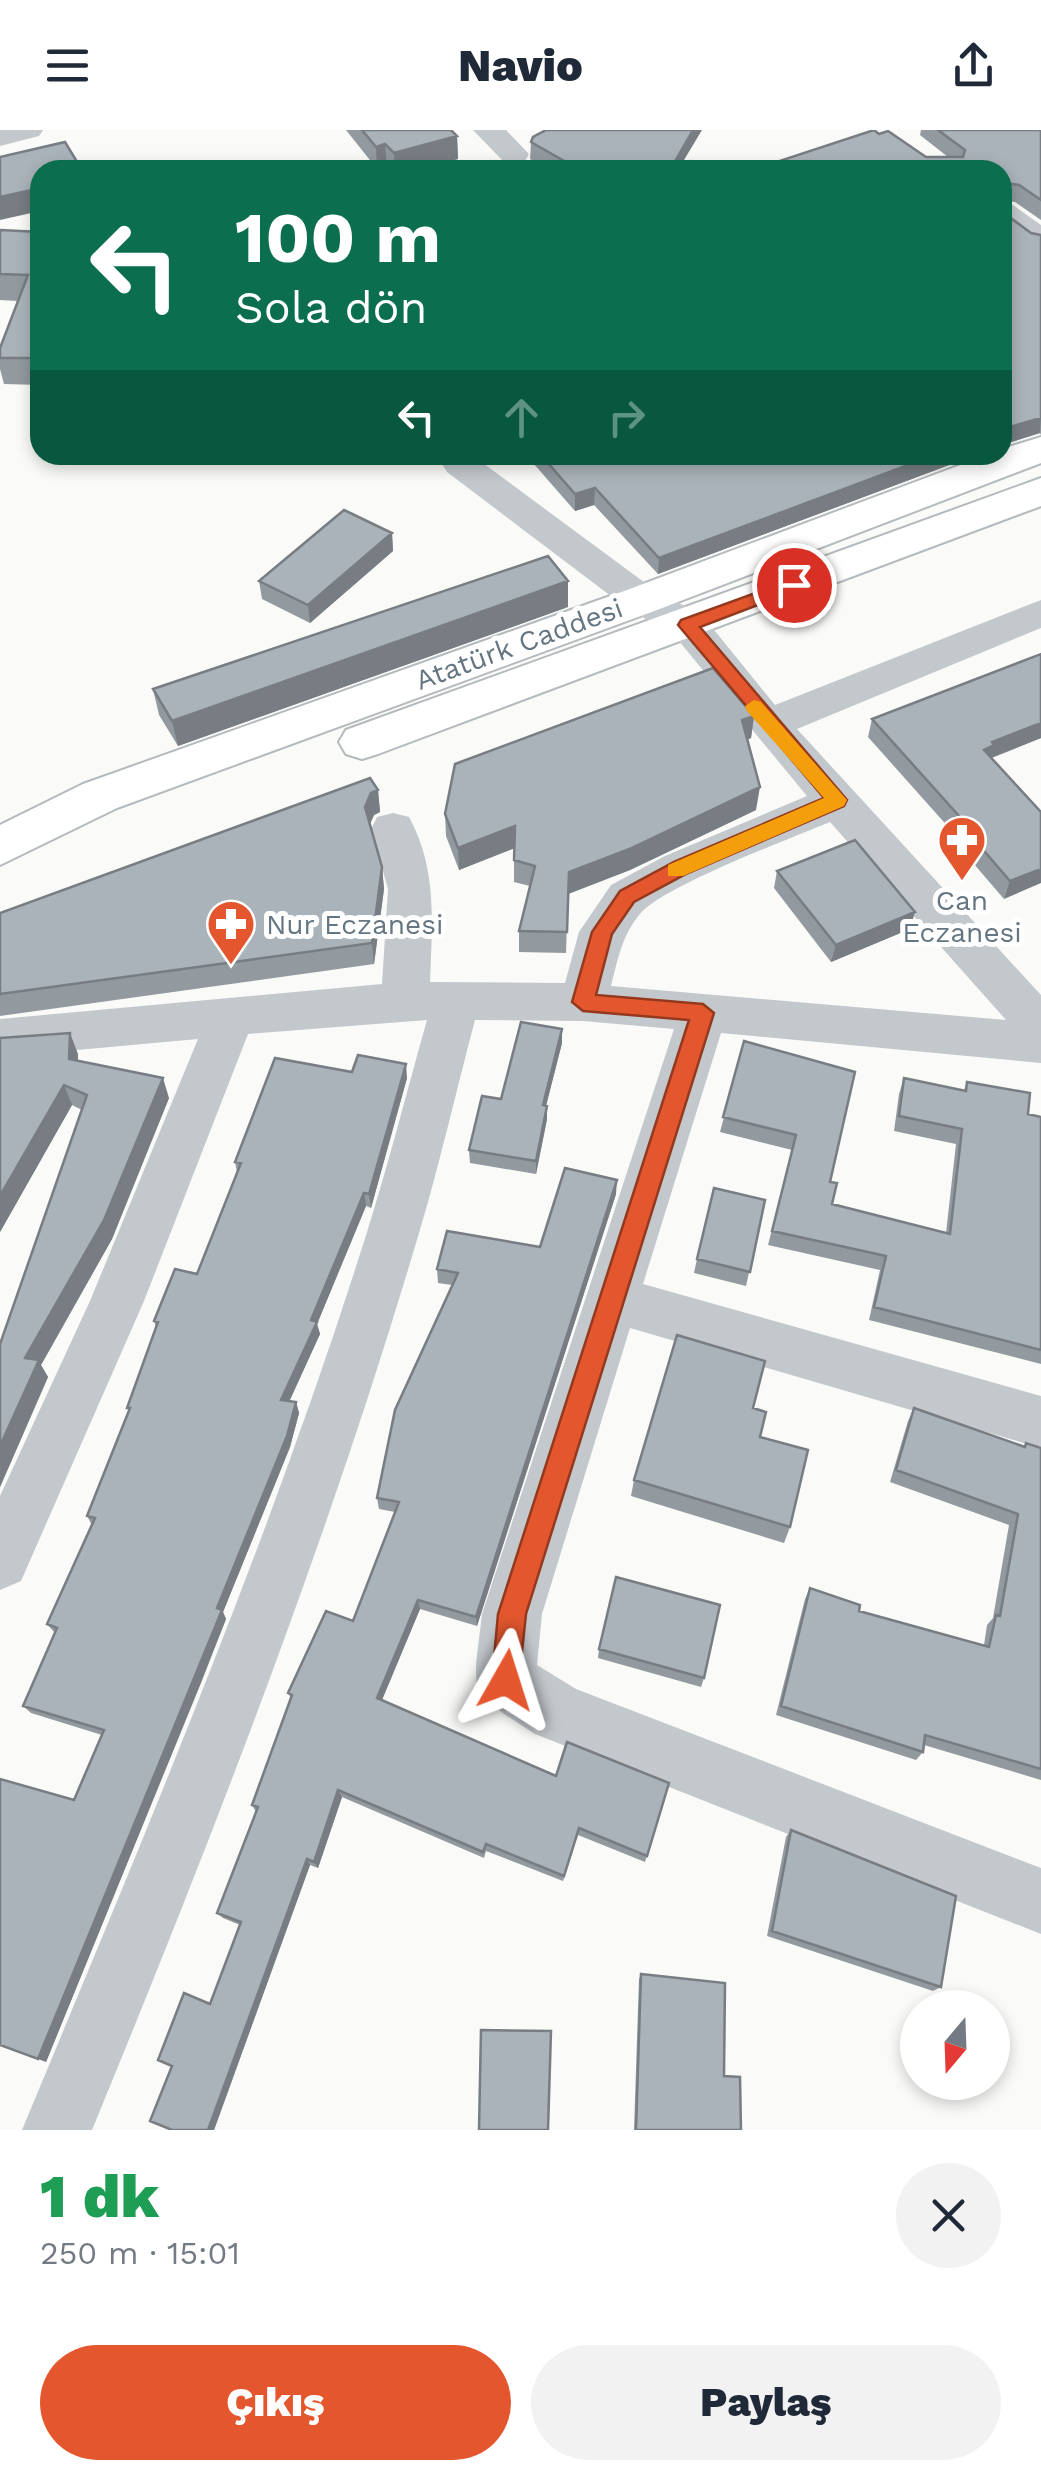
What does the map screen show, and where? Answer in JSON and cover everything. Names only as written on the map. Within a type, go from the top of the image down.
[{"type":"main road","name":"Atatürk Caddesi","points":[[1012,460],[1041,449]]},
{"type":"main road","name":"Atatürk Caddesi","points":[[0,846],[100,796],[642,600],[999,465]]},
{"type":"main road","points":[[0,866],[111,832],[688,625],[1041,491]]},
{"type":"street","points":[[0,138],[28,130]]},
{"type":"street","points":[[488,130],[514,154]]},
{"type":"street","points":[[1012,219],[1041,240]]},
{"type":"street","points":[[466,465],[642,600],[688,625],[768,724],[1041,1027]]},
{"type":"street","points":[[768,724],[1034,624]]},
{"type":"street","points":[[583,1002],[602,932],[627,896],[681,868],[837,800]]},
{"type":"street","points":[[57,2130],[155,1899],[236,1690],[384,1262],[430,1002],[411,889],[393,828]]},
{"type":"street","points":[[0,1038],[430,1002],[583,1002],[1041,1043]]},
{"type":"street","points":[[703,1013],[512,1614],[506,1680],[557,1712],[1041,1901]]},
{"type":"street","points":[[0,1561],[117,1301],[231,1017]]},
{"type":"street","points":[[612,1299],[1041,1422]]},
{"type":"building","points":[[362,130],[451,130],[457,136],[394,153],[385,144],[376,147]]},
{"type":"building","points":[[546,130],[693,130],[676,160],[562,160],[531,142]]},
{"type":"building","points":[[874,130],[879,134],[888,131],[926,157],[963,157],[965,150],[938,130],[1041,130],[1041,200],[1012,184],[1012,160],[782,160]]},
{"type":"building","points":[[65,142],[76,160],[30,160],[30,190],[0,197],[0,157]]},
{"type":"building","points":[[1012,219],[1031,233],[1041,235],[1041,418],[1012,426]]},
{"type":"building","points":[[0,230],[30,232],[30,358],[0,358],[0,348],[28,275],[0,274]]},
{"type":"building","points":[[550,465],[908,465],[659,558],[595,488],[575,494]]},
{"type":"building","points":[[344,510],[392,533],[308,605],[259,581]]},
{"type":"building","points":[[548,556],[568,581],[172,721],[153,689]]},
{"type":"building","points":[[1041,654],[1041,723],[992,742],[994,745],[984,750],[1041,812],[1041,869],[1010,881],[955,817],[959,816],[872,719]]},
{"type":"building","points":[[713,668],[754,716],[742,720],[760,787],[632,848],[569,872],[567,932],[519,931],[535,866],[514,860],[515,826],[458,848],[445,814],[455,764]]},
{"type":"building","points":[[370,778],[378,790],[371,793],[365,807],[382,867],[372,943],[0,994],[0,913]]},
{"type":"building","points":[[855,840],[915,912],[836,945],[777,871]]},
{"type":"building","points":[[521,1022],[562,1029],[543,1105],[547,1106],[536,1161],[469,1150],[482,1096],[501,1099]]},
{"type":"building","points":[[70,1033],[69,1059],[163,1078],[104,1220],[25,1358],[39,1360],[0,1446],[0,1344],[87,1095],[64,1085],[0,1196],[0,1038]]},
{"type":"building","points":[[744,1041],[855,1072],[830,1182],[837,1183],[832,1204],[950,1234],[962,1129],[899,1116],[904,1078],[966,1091],[967,1082],[1030,1093],[1028,1114],[1041,1117],[1041,1350],[874,1307],[886,1256],[772,1231],[796,1135],[723,1117]]},
{"type":"building","points":[[358,1055],[406,1064],[369,1194],[364,1193],[311,1320],[317,1322],[281,1400],[296,1402],[287,1436],[217,1608],[222,1610],[38,2059],[0,2045],[0,1779],[74,1800],[104,1730],[23,1706],[57,1628],[47,1624],[95,1518],[87,1516],[130,1408],[158,1322],[154,1321],[175,1269],[197,1274],[241,1163],[235,1162],[275,1058],[352,1072]]},
{"type":"building","points":[[565,1168],[617,1180],[476,1617],[418,1600],[377,1698],[556,1776],[567,1742],[669,1783],[647,1856],[579,1828],[564,1876],[486,1844],[483,1852],[338,1790],[314,1862],[307,1859],[208,2130],[172,2130],[150,2121],[172,2066],[158,2060],[184,1993],[210,2004],[241,1922],[217,1913],[258,1807],[252,1805],[292,1695],[288,1693],[326,1611],[353,1621],[399,1502],[377,1498],[395,1410],[458,1273],[437,1269],[447,1231],[540,1247]]},
{"type":"building","points":[[714,1188],[765,1200],[750,1272],[697,1259]]},
{"type":"building","points":[[677,1335],[765,1361],[753,1408],[766,1412],[760,1437],[808,1450],[790,1527],[634,1480]]},
{"type":"building","points":[[914,1408],[1025,1447],[1026,1443],[1041,1448],[1041,1769],[925,1735],[923,1752],[781,1706],[810,1588],[860,1605],[859,1611],[989,1647],[996,1615],[1000,1616],[1018,1514],[896,1470]]},
{"type":"building","points":[[616,1577],[720,1605],[704,1678],[599,1649]]},
{"type":"building","points":[[791,1830],[956,1896],[941,1987],[772,1931]]},
{"type":"building","points":[[641,1974],[725,1983],[724,2076],[740,2077],[741,2130],[636,2130]]},
{"type":"building","points":[[481,2030],[551,2031],[548,2130],[479,2130]]},
{"type":"slow traffic","points":[[676,871],[837,800],[754,706]]},
{"type":"place","name":"Can Eczanesi","points":[[962,882]]},
{"type":"place","name":"Nur Eczanesi","points":[[231,966]]},
{"type":"route","points":[[506,1680],[512,1614],[703,1013],[583,1002],[602,932],[627,896],[681,868],[837,800],[768,724],[688,625],[794,585]]}]
